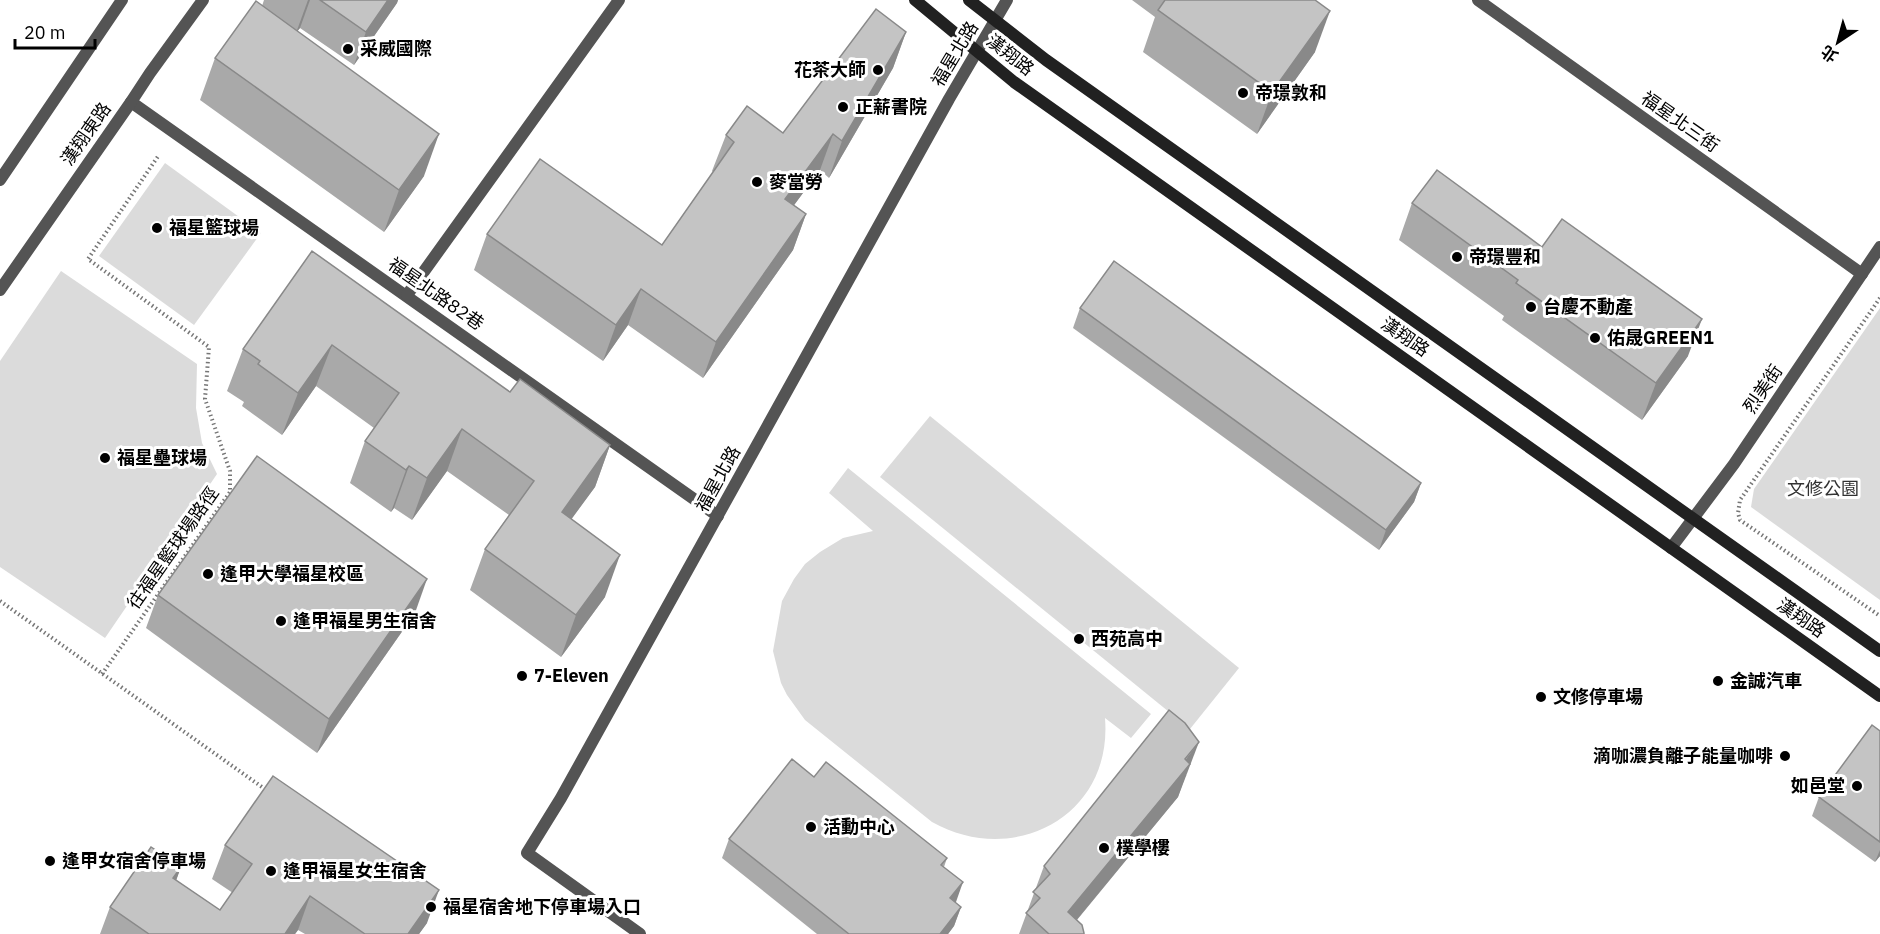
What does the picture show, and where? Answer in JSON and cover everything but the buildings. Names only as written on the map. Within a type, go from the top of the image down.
[{"type":"street","points":[[0,180],[122,0]]},
{"type":"street","name":"漢翔東路","points":[[0,290],[150,72],[203,0]]},
{"type":"street","points":[[407,295],[619,0]]},
{"type":"street","name":"漢翔路","points":[[915,0],[1014,82],[1880,696]]},
{"type":"street","name":"漢翔路","points":[[969,0],[1056,67],[1880,651]]},
{"type":"street","name":"福星北路","points":[[639,934],[527,853],[561,798],[938,119],[1007,0]]},
{"type":"street","name":"福星北三街","points":[[1478,0],[1862,274]]},
{"type":"street","name":"福星北路82巷","points":[[131,102],[718,516]]},
{"type":"street","name":"烈美街","points":[[1671,548],[1695,519],[1880,247]]},
{"type":"path","name":"往福星籃球場路徑","points":[[102,674],[230,492],[230,471],[205,399],[209,347],[88,259],[159,155]]},
{"type":"path","points":[[1880,298],[1740,500],[1738,513],[1740,520],[1880,616]]},
{"type":"path","points":[[0,601],[276,797]]},
{"type":"green space","points":[[165,163],[261,233],[194,325],[99,256]]},
{"type":"green space","name":"福星壘球場","points":[[61,271],[197,364],[196,408],[202,443],[217,474],[105,638],[0,567],[0,361]]},
{"type":"green space","name":"文修公園","points":[[1880,308],[1880,600],[1751,507],[1754,489]]},
{"type":"green space","points":[[930,416],[1239,668],[1190,729],[880,477]]},
{"type":"green space","points":[[848,468],[1151,714],[1131,738],[1105,718],[1103,752],[1093,782],[1075,806],[1052,824],[1025,835],[995,839],[963,835],[932,822],[805,720],[787,695],[781,683],[773,651],[782,601],[805,564],[820,552],[843,538],[873,531],[829,493]]},
{"type":"place","name":"采威國際","points":[[348,49]]},
{"type":"place","name":"花茶大師","points":[[878,70]]},
{"type":"place","name":"帝璟敦和","points":[[1243,93]]},
{"type":"place","name":"正薪書院","points":[[843,107]]},
{"type":"place","name":"麥當勞","points":[[757,182]]},
{"type":"place","name":"福星籃球場","points":[[157,228]]},
{"type":"place","name":"帝璟豐和","points":[[1457,257]]},
{"type":"place","name":"台慶不動產","points":[[1531,307]]},
{"type":"place","name":"佑晟GREEN1","points":[[1595,338]]},
{"type":"place","name":"福星壘球場","points":[[105,458]]},
{"type":"place","name":"逢甲大學福星校區","points":[[208,574]]},
{"type":"place","name":"逢甲福星男生宿舍","points":[[281,621]]},
{"type":"place","name":"西苑高中","points":[[1079,639]]},
{"type":"place","name":"7-Eleven","points":[[522,676]]},
{"type":"place","name":"金誠汽車","points":[[1718,681]]},
{"type":"place","name":"文修停車場","points":[[1541,697]]},
{"type":"place","name":"滴咖濃負離子能量咖啡","points":[[1785,756]]},
{"type":"place","name":"如邑堂","points":[[1857,786]]},
{"type":"place","name":"活動中心","points":[[811,827]]},
{"type":"place","name":"樸學樓","points":[[1104,848]]},
{"type":"place","name":"逢甲女宿舍停車場","points":[[50,861]]},
{"type":"place","name":"逢甲福星女生宿舍","points":[[271,871]]},
{"type":"place","name":"福星宿舍地下停車場入口","points":[[431,907]]}]
